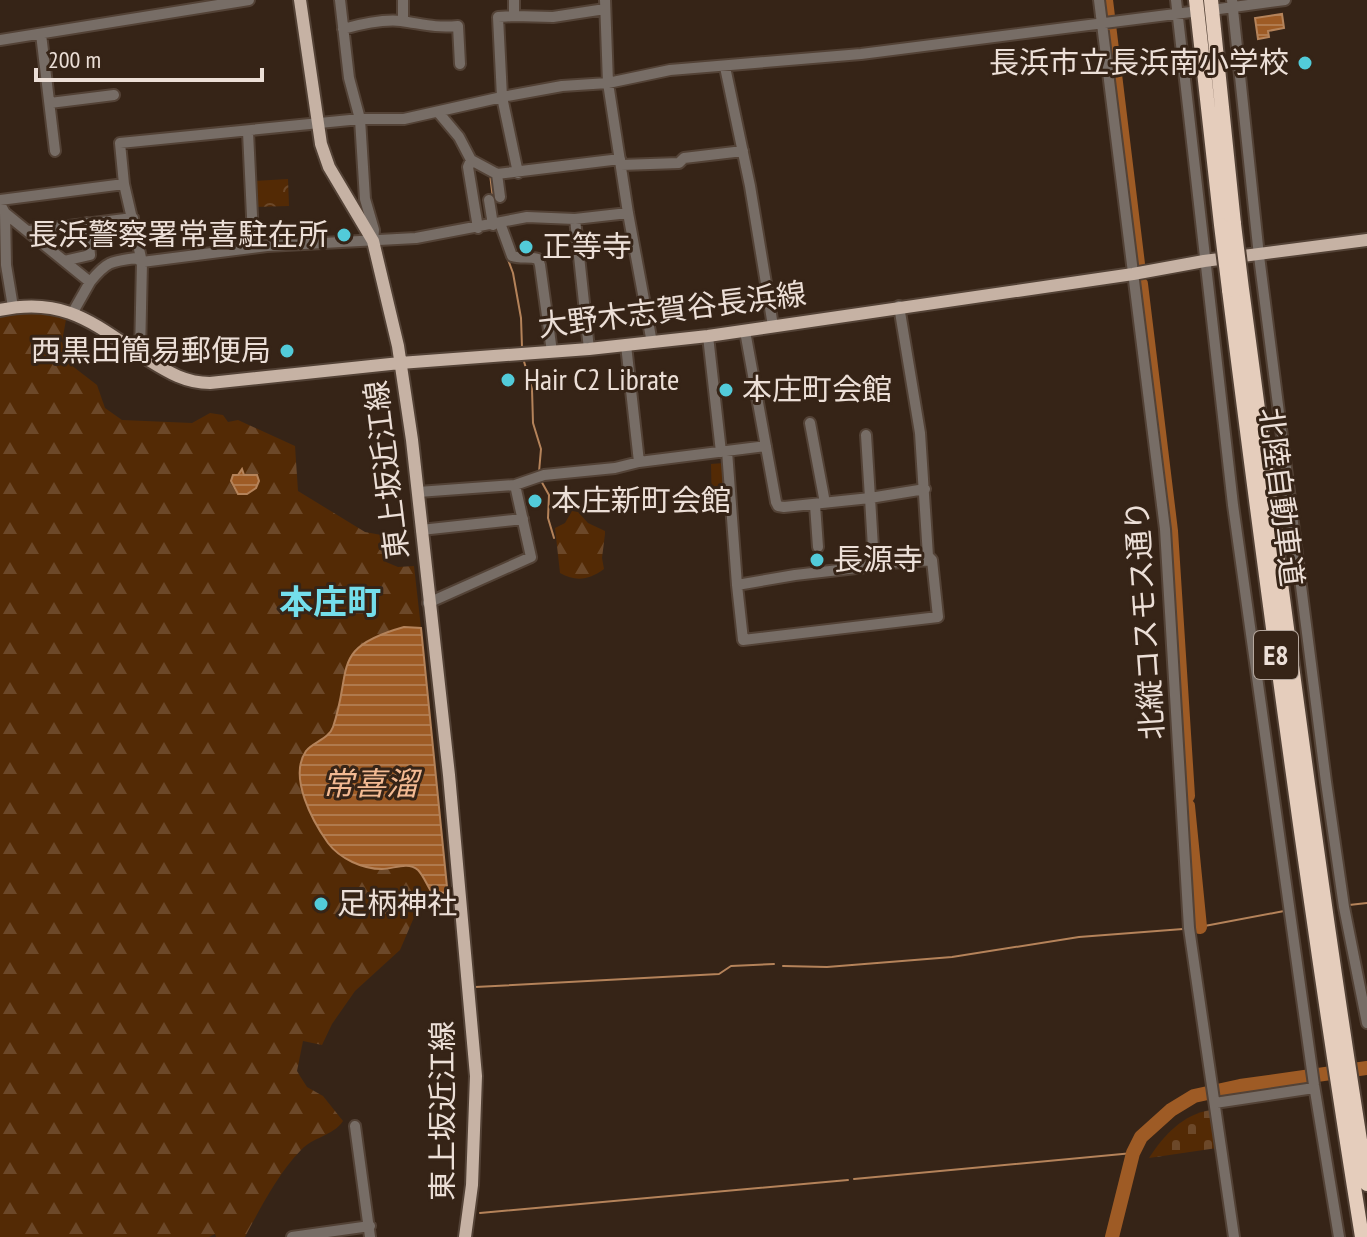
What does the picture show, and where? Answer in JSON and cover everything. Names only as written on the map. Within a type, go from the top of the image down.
[{"type":"highway","name":"北陸自動車道","points":[[1215,4],[1228,224]]},
{"type":"highway","name":"北陸自動車道","points":[[1194,6],[1290,666],[1362,1237]]},
{"type":"highway","name":"北陸自動車道","points":[[1348,1109],[1367,1184]]},
{"type":"main road","name":"東上坂近江線","points":[[300,0],[316,125],[329,167],[359,202],[386,289],[418,492],[476,1076],[472,1185],[465,1237]]},
{"type":"main road","name":"大野木志賀谷長浜線","points":[[6,308],[39,305],[73,312],[165,370],[194,383],[652,343],[1133,274],[1204,261],[1367,240]]},
{"type":"street","points":[[0,40],[249,0]]},
{"type":"street","points":[[340,0],[349,78],[360,119],[359,202]]},
{"type":"street","points":[[403,0],[403,21]]},
{"type":"street","points":[[514,0],[514,16]]},
{"type":"street","name":"北縦コスモス通り","points":[[1099,0],[1105,24],[1165,529],[1189,928],[1234,1237]]},
{"type":"street","points":[[1176,0],[1233,505],[1314,1086],[1339,1237]]},
{"type":"street","points":[[1215,4],[1285,0]]},
{"type":"street","points":[[1232,4],[1259,254],[1326,782],[1344,907],[1367,1023]]},
{"type":"street","points":[[518,173],[502,95],[498,17],[553,17],[603,6],[608,83],[652,343]]},
{"type":"street","points":[[140,354],[142,262],[124,184],[120,143],[360,119],[404,119],[502,95],[608,83],[670,70],[861,54],[1105,24],[1177,13],[1194,6]]},
{"type":"street","points":[[343,29],[403,21],[424,27],[458,26],[460,64]]},
{"type":"street","points":[[41,34],[55,151]]},
{"type":"street","points":[[725,67],[773,326]]},
{"type":"street","points":[[50,103],[114,95]]},
{"type":"street","points":[[438,112],[459,137],[470,161],[478,228]]},
{"type":"street","points":[[248,132],[253,237],[258,247]]},
{"type":"street","points":[[470,161],[497,174],[620,162],[679,163],[684,158],[743,151]]},
{"type":"street","points":[[497,174],[494,199],[497,224],[512,256],[538,259],[552,352]]},
{"type":"street","points":[[2,206],[124,184]]},
{"type":"street","points":[[2,206],[90,282]]},
{"type":"street","points":[[2,206],[6,308]]},
{"type":"street","points":[[73,312],[90,282],[107,263],[136,258],[142,262],[258,247],[416,238],[527,217],[575,219],[628,213]]},
{"type":"street","points":[[29,231],[133,218]]},
{"type":"street","points":[[575,219],[589,349]]},
{"type":"street","points":[[64,261],[90,255],[87,223]]},
{"type":"street","points":[[708,336],[724,451],[743,640],[938,617],[932,560],[928,556],[920,433],[899,306]]},
{"type":"street","points":[[745,331],[778,506],[820,504],[925,489]]},
{"type":"street","points":[[626,345],[639,462]]},
{"type":"street","points":[[810,423],[820,504],[818,547]]},
{"type":"street","points":[[866,435],[874,564]]},
{"type":"street","points":[[418,492],[515,485],[544,475],[766,446]]},
{"type":"street","points":[[428,603],[531,557],[515,485]]},
{"type":"street","points":[[421,530],[523,519]]},
{"type":"street","points":[[737,585],[874,564],[932,560]]},
{"type":"street","points":[[1215,1102],[1314,1086]]},
{"type":"street","points":[[292,1237],[370,1232],[355,1126]]},
{"type":"green space","points":[[288,179],[289,206],[255,207],[253,181]]},
{"type":"green space","points":[[33,311],[67,314],[62,342],[65,354],[71,365],[97,385],[105,408],[122,420],[192,423],[210,413],[223,415],[228,422],[238,420],[295,446],[298,491],[365,532],[387,536],[386,562],[398,567],[414,566],[421,628],[404,627],[336,713],[332,731],[306,752],[305,800],[330,845],[381,869],[407,865],[419,871],[431,891],[424,894],[400,950],[355,991],[332,1024],[322,1045],[303,1041],[297,1071],[307,1087],[323,1096],[343,1121],[334,1130],[306,1146],[292,1160],[245,1237],[216,1237],[215,1234],[209,1237],[0,1237],[0,314]]},
{"type":"green space","points":[[724,463],[727,506],[712,508],[711,464]]},
{"type":"green space","points":[[572,511],[605,531],[604,569],[593,576],[577,579],[560,573],[555,528],[565,523]]},
{"type":"green space","points":[[1211,1110],[1217,1148],[1149,1158],[1175,1127],[1192,1116]]},
{"type":"water","points":[[1282,14],[1284,28],[1268,31],[1269,37],[1258,39],[1255,18]]},
{"type":"water","points":[[242,469],[244,475],[257,475],[259,481],[256,488],[247,494],[238,494],[231,481],[233,475],[238,475]]},
{"type":"water","name":"常喜溜","points":[[404,627],[421,628],[447,887],[445,893],[431,891],[414,867],[367,867],[339,854],[316,823],[301,786],[301,762],[306,751],[328,735],[333,727],[344,675],[354,653],[364,643]]},
{"type":"waterway","points":[[1106,0],[1138,264]]},
{"type":"waterway","points":[[490,174],[493,199]]},
{"type":"waterway","points":[[498,233],[513,273],[521,318],[522,347]]},
{"type":"waterway","points":[[1141,284],[1171,531],[1188,796]]},
{"type":"waterway","points":[[523,358],[532,389],[533,423],[541,449],[539,472]]},
{"type":"waterway","points":[[540,479],[549,495],[548,518],[554,538]]},
{"type":"waterway","points":[[1188,806],[1200,927]]},
{"type":"waterway","points":[[1349,905],[1367,903]]},
{"type":"waterway","points":[[1194,928],[1284,911]]},
{"type":"waterway","points":[[783,966],[827,967],[952,957],[1079,937],[1183,929]]},
{"type":"waterway","points":[[475,987],[719,974],[731,966],[774,964]]},
{"type":"waterway","points":[[1112,1237],[1133,1153],[1141,1137],[1171,1110],[1194,1096],[1240,1086],[1367,1068]]},
{"type":"waterway","points":[[854,1179],[1133,1153]]},
{"type":"waterway","points":[[480,1213],[848,1180]]},
{"type":"place","name":"長浜市立長浜南小学校","points":[[1305,63]]},
{"type":"place","name":"長浜警察署常喜駐在所","points":[[344,235]]},
{"type":"place","name":"正等寺","points":[[526,247]]},
{"type":"place","name":"西黒田簡易郵便局","points":[[287,351]]},
{"type":"place","name":"Hair C2 Librate","points":[[508,380]]},
{"type":"place","name":"本庄町会館","points":[[726,390]]},
{"type":"place","name":"本庄新町会館","points":[[535,501]]},
{"type":"place","name":"長源寺","points":[[817,560]]},
{"type":"place","name":"足柄神社","points":[[321,904]]},
{"type":"district","name":"本庄町","points":[[330,602]]}]
